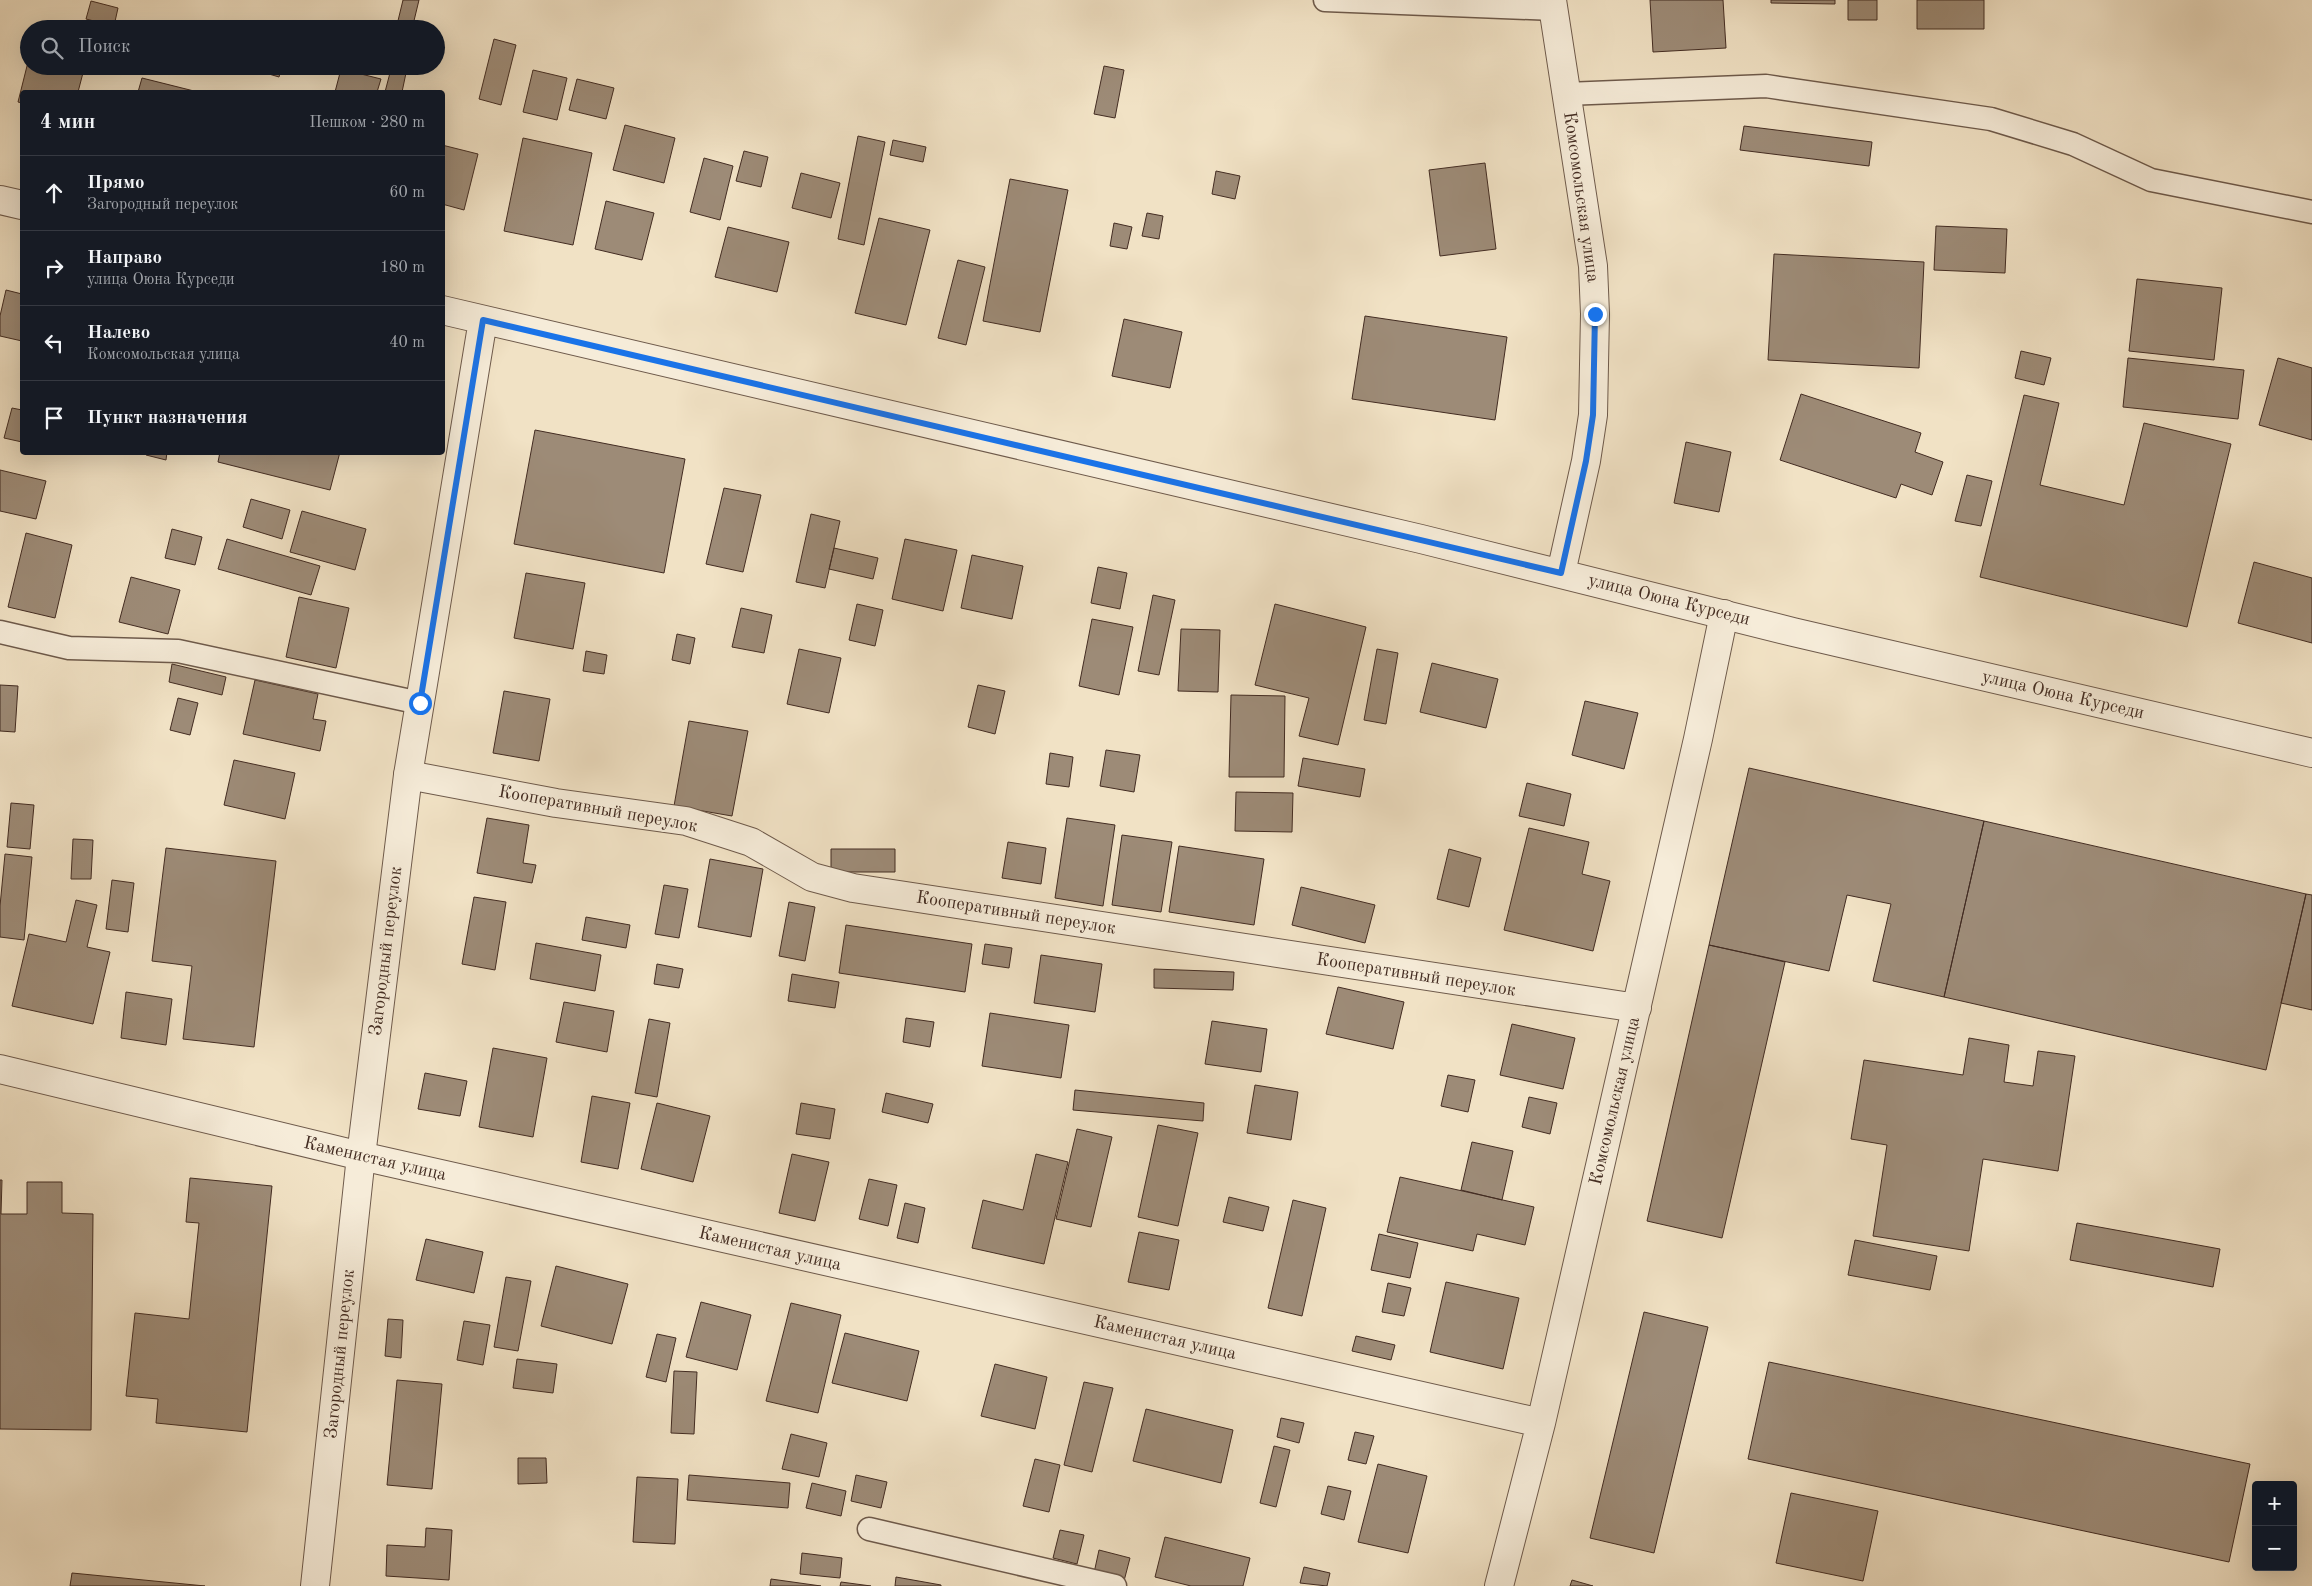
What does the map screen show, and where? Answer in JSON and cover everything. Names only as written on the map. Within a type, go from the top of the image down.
[{"type":"street","name":"Комсомольская улица","points":[[1553,4],[1593,266],[1595,366],[1593,415],[1586,461],[1561,573]]},
{"type":"street","points":[[0,200],[20,205]]},
{"type":"street","name":"улица Оюна Курседи","points":[[445,311],[1561,573],[1724,614],[2312,753]]},
{"type":"street","name":"Загородный переулок","points":[[315,1586],[361,1156],[408,775],[483,320]]},
{"type":"street","name":"Комсомольская улица","points":[[1499,1586],[1541,1423],[1696,749],[1724,614]]},
{"type":"street","name":"Кооперативный переулок","points":[[408,775],[556,803],[686,821],[751,842],[812,877],[853,888],[1637,1008]]},
{"type":"street","name":"Каменистая улица","points":[[0,1069],[361,1156],[1541,1423]]},
{"type":"lane","points":[[1325,0],[1553,4]]},
{"type":"lane","points":[[1566,94],[1766,86],[1991,119],[2073,144],[2151,180],[2312,212]]},
{"type":"lane","points":[[0,632],[70,648],[178,651],[420,703]]},
{"type":"lane","points":[[869,1529],[1115,1586]]},
{"type":"building","points":[[403,0],[419,0],[414,20],[398,20]]},
{"type":"building","points":[[1650,0],[1723,0],[1726,48],[1653,52]]},
{"type":"building","points":[[1771,0],[1835,0],[1835,4],[1771,3]]},
{"type":"building","points":[[1848,0],[1877,0],[1877,20],[1848,20]]},
{"type":"building","points":[[1917,0],[1984,0],[1984,29],[1917,29]]},
{"type":"building","points":[[91,1],[118,8],[115,20],[86,19]]},
{"type":"building","points":[[494,39],[516,45],[501,105],[479,99]]},
{"type":"building","points":[[1104,66],[1124,70],[1115,118],[1094,114]]},
{"type":"building","points":[[533,70],[567,78],[557,120],[523,112]]},
{"type":"building","points":[[25,75],[82,75],[79,90],[21,90]]},
{"type":"building","points":[[339,75],[365,75],[381,79],[378,90],[336,90]]},
{"type":"building","points":[[389,75],[406,75],[402,90],[386,90]]},
{"type":"building","points":[[142,78],[190,90],[139,90]]},
{"type":"building","points":[[577,79],[614,88],[606,119],[569,110]]},
{"type":"building","points":[[625,125],[675,138],[664,183],[613,170]]},
{"type":"building","points":[[1744,126],[1872,142],[1869,166],[1740,150]]},
{"type":"building","points":[[858,136],[885,142],[864,245],[838,239]]},
{"type":"building","points":[[523,138],[592,153],[573,245],[504,231]]},
{"type":"building","points":[[893,140],[926,147],[923,162],[890,155]]},
{"type":"building","points":[[445,146],[478,154],[464,210],[445,205]]},
{"type":"building","points":[[744,151],[768,157],[761,187],[736,181]]},
{"type":"building","points":[[704,158],[733,166],[720,220],[690,212]]},
{"type":"building","points":[[1485,163],[1496,249],[1440,256],[1429,170]]},
{"type":"building","points":[[1216,171],[1240,176],[1235,199],[1212,194]]},
{"type":"building","points":[[801,173],[840,183],[831,218],[792,208]]},
{"type":"building","points":[[1010,179],[1068,190],[1040,332],[983,321]]},
{"type":"building","points":[[606,201],[654,213],[642,260],[595,249]]},
{"type":"building","points":[[1147,213],[1163,216],[1159,239],[1142,236]]},
{"type":"building","points":[[879,218],[930,230],[906,325],[855,313]]},
{"type":"building","points":[[1114,223],[1132,227],[1127,249],[1110,246]]},
{"type":"building","points":[[1936,226],[2007,229],[2005,273],[1934,270]]},
{"type":"building","points":[[728,227],[789,242],[777,292],[715,277]]},
{"type":"building","points":[[1774,254],[1924,262],[1919,368],[1768,360]]},
{"type":"building","points":[[958,260],[985,267],[966,345],[938,338]]},
{"type":"building","points":[[2137,279],[2222,288],[2214,360],[2129,351]]},
{"type":"building","points":[[6,290],[20,294],[20,341],[0,336],[0,316]]},
{"type":"building","points":[[1365,316],[1507,337],[1495,420],[1352,399]]},
{"type":"building","points":[[1124,319],[1182,332],[1170,388],[1112,376]]},
{"type":"building","points":[[2021,351],[2051,358],[2044,385],[2015,378]]},
{"type":"building","points":[[2128,358],[2244,370],[2238,419],[2123,407]]},
{"type":"building","points":[[2278,358],[2312,368],[2312,440],[2259,425]]},
{"type":"building","points":[[1801,394],[1921,433],[1915,452],[1943,462],[1932,495],[1901,484],[1896,498],[1780,460]]},
{"type":"building","points":[[2024,395],[2059,403],[2040,485],[2124,505],[2144,423],[2231,444],[2187,627],[1980,577]]},
{"type":"building","points":[[12,408],[20,410],[20,442],[4,438]]},
{"type":"building","points":[[535,430],[685,459],[664,573],[514,544]]},
{"type":"building","points":[[1686,442],[1731,452],[1719,512],[1674,503]]},
{"type":"building","points":[[146,455],[167,455],[166,460]]},
{"type":"building","points":[[219,455],[339,455],[330,490],[218,462]]},
{"type":"building","points":[[0,470],[46,481],[36,519],[0,511]]},
{"type":"building","points":[[1967,475],[1992,481],[1981,526],[1955,521]]},
{"type":"building","points":[[724,488],[761,495],[743,572],[706,564]]},
{"type":"building","points":[[251,499],[290,510],[282,539],[243,527]]},
{"type":"building","points":[[302,511],[366,529],[355,570],[290,552]]},
{"type":"building","points":[[811,514],[840,521],[825,588],[796,582]]},
{"type":"building","points":[[172,529],[202,537],[195,565],[165,558]]},
{"type":"building","points":[[26,533],[72,545],[55,618],[8,607]]},
{"type":"building","points":[[227,539],[320,566],[311,595],[218,569]]},
{"type":"building","points":[[905,539],[957,550],[943,611],[892,599]]},
{"type":"building","points":[[834,548],[878,558],[873,579],[829,569]]},
{"type":"building","points":[[972,555],[1023,566],[1012,619],[961,608]]},
{"type":"building","points":[[2254,562],[2312,578],[2312,643],[2238,623]]},
{"type":"building","points":[[1098,567],[1127,573],[1120,609],[1091,603]]},
{"type":"building","points":[[526,573],[585,583],[573,649],[514,638]]},
{"type":"building","points":[[131,577],[180,590],[168,634],[119,622]]},
{"type":"building","points":[[1153,595],[1175,600],[1159,675],[1138,671]]},
{"type":"building","points":[[299,597],[349,608],[336,668],[286,657]]},
{"type":"building","points":[[857,604],[883,610],[875,646],[849,640]]},
{"type":"building","points":[[1275,604],[1366,627],[1338,745],[1299,736],[1309,698],[1255,685]]},
{"type":"building","points":[[741,608],[772,615],[764,653],[732,647]]},
{"type":"building","points":[[1092,619],[1133,627],[1119,695],[1079,686]]},
{"type":"building","points":[[1181,629],[1220,630],[1218,692],[1178,691]]},
{"type":"building","points":[[677,634],[695,638],[690,664],[672,660]]},
{"type":"building","points":[[799,649],[841,658],[829,713],[787,704]]},
{"type":"building","points":[[1377,649],[1398,653],[1386,724],[1364,720]]},
{"type":"building","points":[[586,651],[607,655],[604,674],[583,671]]},
{"type":"building","points":[[1432,663],[1498,679],[1486,728],[1420,712]]},
{"type":"building","points":[[172,664],[226,677],[222,695],[169,682]]},
{"type":"building","points":[[255,680],[318,694],[313,719],[326,721],[320,751],[243,734]]},
{"type":"building","points":[[0,685],[18,686],[15,732],[0,731]]},
{"type":"building","points":[[978,685],[1005,691],[995,734],[968,727]]},
{"type":"building","points":[[504,691],[550,699],[539,761],[493,753]]},
{"type":"building","points":[[1231,695],[1285,696],[1284,777],[1229,777]]},
{"type":"building","points":[[178,698],[198,703],[190,735],[170,730]]},
{"type":"building","points":[[1585,701],[1638,713],[1624,769],[1572,755]]},
{"type":"building","points":[[689,721],[748,731],[732,816],[674,806]]},
{"type":"building","points":[[1106,750],[1140,755],[1134,792],[1100,786]]},
{"type":"building","points":[[1050,753],[1073,757],[1069,787],[1046,784]]},
{"type":"building","points":[[1303,758],[1365,769],[1360,797],[1298,786]]},
{"type":"building","points":[[234,760],[295,773],[285,819],[224,805]]},
{"type":"building","points":[[1749,768],[1984,821],[1944,997],[1873,981],[1891,904],[1847,895],[1829,971],[1709,945]]},
{"type":"building","points":[[1527,783],[1571,794],[1564,826],[1519,816]]},
{"type":"building","points":[[1236,792],[1293,793],[1292,832],[1235,831]]},
{"type":"building","points":[[11,803],[34,805],[30,849],[7,847]]},
{"type":"building","points":[[487,818],[529,825],[523,863],[536,865],[532,883],[477,873]]},
{"type":"building","points":[[1067,818],[1115,825],[1103,906],[1055,898]]},
{"type":"building","points":[[1984,821],[2306,894],[2266,1070],[1944,997]]},
{"type":"building","points":[[1529,828],[1589,842],[1582,874],[1610,881],[1593,951],[1504,930]]},
{"type":"building","points":[[1122,835],[1172,842],[1161,912],[1112,905]]},
{"type":"building","points":[[73,839],[93,840],[91,879],[71,879]]},
{"type":"building","points":[[1008,842],[1046,848],[1041,884],[1002,878]]},
{"type":"building","points":[[1179,846],[1264,859],[1254,925],[1169,912]]},
{"type":"building","points":[[166,848],[276,861],[254,1047],[183,1039],[192,966],[152,961]]},
{"type":"building","points":[[831,849],[895,849],[895,872],[831,872]]},
{"type":"building","points":[[1449,849],[1481,858],[1469,907],[1437,899]]},
{"type":"building","points":[[5,854],[32,857],[24,940],[0,937],[0,906]]},
{"type":"building","points":[[710,859],[763,869],[751,937],[698,927]]},
{"type":"building","points":[[112,880],[134,883],[128,932],[106,929]]},
{"type":"building","points":[[664,885],[688,889],[679,938],[655,934]]},
{"type":"building","points":[[1301,887],[1375,905],[1365,943],[1292,925]]},
{"type":"building","points":[[2306,894],[2312,895],[2312,1010],[2281,1003]]},
{"type":"building","points":[[474,897],[506,902],[495,970],[462,964]]},
{"type":"building","points":[[76,900],[97,905],[87,947],[110,952],[93,1024],[12,1006],[29,934],[66,942]]},
{"type":"building","points":[[789,902],[815,907],[805,961],[779,956]]},
{"type":"building","points":[[586,917],[630,925],[626,948],[582,940]]},
{"type":"building","points":[[846,925],[972,944],[965,992],[839,973]]},
{"type":"building","points":[[536,943],[601,955],[595,991],[530,979]]},
{"type":"building","points":[[985,944],[1012,948],[1009,968],[982,964]]},
{"type":"building","points":[[1709,945],[1785,962],[1722,1238],[1647,1221]]},
{"type":"building","points":[[1041,955],[1102,964],[1095,1012],[1034,1003]]},
{"type":"building","points":[[657,964],[683,969],[679,988],[654,984]]},
{"type":"building","points":[[1154,969],[1234,972],[1233,990],[1154,988]]},
{"type":"building","points":[[792,974],[839,982],[835,1008],[788,1001]]},
{"type":"building","points":[[1338,987],[1404,1002],[1393,1049],[1326,1034]]},
{"type":"building","points":[[126,992],[172,999],[166,1045],[121,1038]]},
{"type":"building","points":[[564,1002],[614,1011],[607,1052],[556,1042]]},
{"type":"building","points":[[990,1013],[1069,1025],[1061,1078],[982,1066]]},
{"type":"building","points":[[906,1018],[934,1022],[930,1047],[903,1042]]},
{"type":"building","points":[[649,1019],[670,1023],[657,1097],[635,1093]]},
{"type":"building","points":[[1212,1021],[1267,1029],[1261,1072],[1205,1064]]},
{"type":"building","points":[[1512,1024],[1575,1038],[1563,1089],[1500,1075]]},
{"type":"building","points":[[1969,1038],[2009,1045],[2004,1082],[2033,1086],[2038,1051],[2075,1056],[2058,1171],[1983,1159],[1969,1251],[1873,1236],[1887,1145],[1851,1139],[1864,1060],[1963,1075]]},
{"type":"building","points":[[493,1048],[547,1058],[533,1137],[479,1127]]},
{"type":"building","points":[[425,1073],[467,1081],[460,1116],[418,1109]]},
{"type":"building","points":[[1448,1075],[1475,1080],[1468,1112],[1441,1106]]},
{"type":"building","points":[[1255,1085],[1298,1092],[1291,1140],[1247,1133]]},
{"type":"building","points":[[1075,1090],[1204,1103],[1203,1121],[1073,1110]]},
{"type":"building","points":[[886,1093],[933,1104],[928,1123],[882,1112]]},
{"type":"building","points":[[592,1096],[630,1103],[618,1169],[581,1162]]},
{"type":"building","points":[[1529,1097],[1557,1103],[1550,1134],[1522,1127]]},
{"type":"building","points":[[657,1103],[710,1116],[693,1182],[641,1169]]},
{"type":"building","points":[[801,1103],[835,1109],[830,1139],[796,1134]]},
{"type":"building","points":[[1158,1125],[1198,1133],[1178,1226],[1138,1217]]},
{"type":"building","points":[[1077,1129],[1112,1137],[1091,1227],[1056,1219]]},
{"type":"building","points":[[1472,1142],[1513,1151],[1502,1200],[1461,1190]]},
{"type":"building","points":[[792,1154],[829,1162],[815,1221],[779,1213]]},
{"type":"building","points":[[1036,1154],[1068,1162],[1044,1264],[972,1248],[983,1200],[1023,1210]]},
{"type":"building","points":[[1400,1177],[1534,1207],[1525,1245],[1477,1234],[1473,1251],[1387,1232]]},
{"type":"building","points":[[190,1178],[272,1186],[247,1432],[156,1423],[158,1399],[126,1396],[135,1313],[189,1319],[199,1223],[186,1222]]},
{"type":"building","points":[[869,1179],[897,1185],[888,1226],[859,1219]]},
{"type":"building","points":[[0,1180],[2,1180],[1,1214],[27,1214],[27,1182],[62,1182],[62,1213],[93,1214],[91,1430],[0,1429]]},
{"type":"building","points":[[1229,1197],[1269,1207],[1263,1231],[1223,1222]]},
{"type":"building","points":[[1293,1200],[1326,1208],[1302,1316],[1268,1308]]},
{"type":"building","points":[[905,1203],[925,1208],[918,1243],[897,1238]]},
{"type":"building","points":[[2077,1223],[2220,1249],[2213,1287],[2070,1260]]},
{"type":"building","points":[[1139,1232],[1179,1240],[1169,1290],[1128,1282]]},
{"type":"building","points":[[1379,1234],[1418,1243],[1410,1278],[1371,1270]]},
{"type":"building","points":[[426,1239],[483,1252],[474,1293],[416,1280]]},
{"type":"building","points":[[1855,1240],[1937,1256],[1930,1290],[1848,1275]]},
{"type":"building","points":[[556,1266],[628,1284],[612,1344],[541,1326]]},
{"type":"building","points":[[506,1277],[531,1281],[518,1351],[494,1347]]},
{"type":"building","points":[[1446,1282],[1519,1298],[1503,1369],[1430,1352]]},
{"type":"building","points":[[1388,1283],[1411,1288],[1404,1316],[1382,1312]]},
{"type":"building","points":[[701,1302],[751,1315],[737,1370],[686,1357]]},
{"type":"building","points":[[791,1303],[841,1315],[818,1413],[766,1401]]},
{"type":"building","points":[[1644,1312],[1708,1327],[1654,1553],[1590,1538]]},
{"type":"building","points":[[388,1319],[403,1320],[401,1358],[385,1356]]},
{"type":"building","points":[[464,1321],[490,1325],[483,1365],[457,1360]]},
{"type":"building","points":[[845,1333],[919,1351],[907,1401],[832,1383]]},
{"type":"building","points":[[657,1334],[676,1338],[666,1382],[646,1377]]},
{"type":"building","points":[[1356,1336],[1395,1345],[1391,1360],[1352,1351]]},
{"type":"building","points":[[517,1359],[557,1364],[553,1393],[513,1388]]},
{"type":"building","points":[[1769,1362],[2250,1464],[2229,1562],[1748,1459]]},
{"type":"building","points":[[995,1364],[1047,1377],[1035,1429],[981,1416]]},
{"type":"building","points":[[674,1371],[697,1372],[694,1434],[671,1433]]},
{"type":"building","points":[[397,1380],[442,1384],[432,1489],[387,1485]]},
{"type":"building","points":[[1084,1382],[1113,1388],[1092,1472],[1064,1465]]},
{"type":"building","points":[[1146,1409],[1233,1430],[1221,1483],[1133,1461]]},
{"type":"building","points":[[1281,1418],[1304,1423],[1299,1443],[1277,1437]]},
{"type":"building","points":[[1355,1432],[1374,1436],[1366,1464],[1348,1460]]},
{"type":"building","points":[[791,1434],[827,1443],[819,1477],[782,1469]]},
{"type":"building","points":[[1274,1446],[1290,1450],[1276,1507],[1260,1503]]},
{"type":"building","points":[[518,1458],[546,1458],[547,1483],[518,1484]]},
{"type":"building","points":[[1035,1459],[1060,1465],[1049,1512],[1023,1506]]},
{"type":"building","points":[[1378,1464],[1427,1476],[1408,1553],[1358,1542]]},
{"type":"building","points":[[689,1475],[790,1483],[788,1508],[687,1500]]},
{"type":"building","points":[[856,1475],[887,1482],[881,1508],[851,1501]]},
{"type":"building","points":[[637,1477],[678,1479],[675,1544],[633,1542]]},
{"type":"building","points":[[812,1483],[846,1491],[841,1516],[806,1508]]},
{"type":"building","points":[[1328,1486],[1351,1491],[1344,1520],[1321,1514]]},
{"type":"building","points":[[1791,1493],[1878,1511],[1863,1581],[1776,1563]]},
{"type":"building","points":[[426,1528],[452,1530],[449,1580],[386,1576],[387,1545],[425,1547]]},
{"type":"building","points":[[1060,1530],[1084,1535],[1077,1564],[1053,1558]]},
{"type":"building","points":[[1165,1537],[1250,1558],[1243,1586],[1191,1586],[1155,1577]]},
{"type":"building","points":[[1099,1550],[1130,1558],[1124,1581],[1094,1573]]},
{"type":"building","points":[[802,1553],[842,1558],[840,1578],[800,1574]]},
{"type":"building","points":[[1304,1567],[1330,1573],[1327,1586],[1300,1583]]},
{"type":"building","points":[[72,1573],[205,1586],[70,1586]]},
{"type":"building","points":[[896,1577],[941,1585],[941,1586],[895,1586]]},
{"type":"building","points":[[771,1579],[821,1586],[770,1586]]},
{"type":"building","points":[[1572,1580],[1593,1586],[1570,1586]]},
{"type":"building","points":[[841,1582],[871,1586],[840,1586]]},
{"type":"route","points":[[420,703],[483,320],[1561,573],[1586,461],[1593,415],[1595,314]]}]
